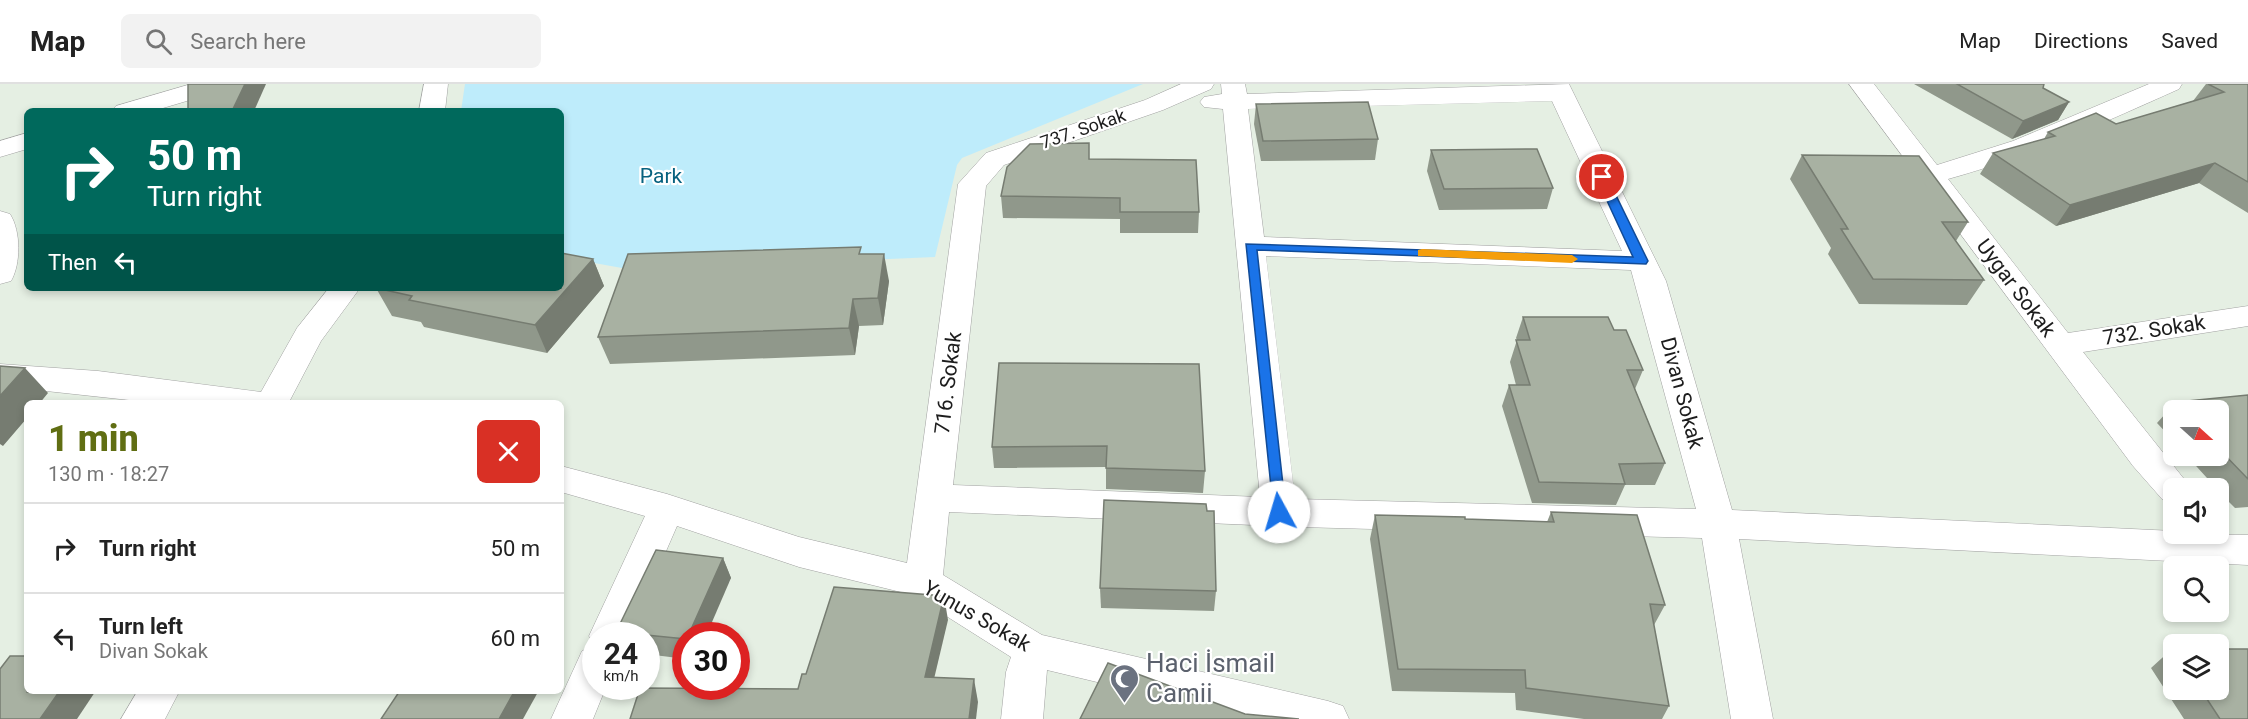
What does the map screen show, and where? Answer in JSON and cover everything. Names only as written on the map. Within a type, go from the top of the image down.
[{"type":"street","points":[[135,108],[218,84]]},
{"type":"street","points":[[432,108],[436,84]]},
{"type":"street","name":"737. Sokak","points":[[972,184],[995,159],[1154,105],[1202,84]]},
{"type":"street","name":"Uygar Sokak","points":[[1861,84],[2145,457],[2164,478]]},
{"type":"street","points":[[1930,175],[1970,165],[2073,127],[2170,84]]},
{"type":"street","points":[[1154,105],[1233,93],[1559,89]]},
{"type":"street","name":"Divan Sokak","points":[[1559,89],[1651,281],[1718,524],[1752,719]]},
{"type":"street","points":[[1233,93],[1279,512]]},
{"type":"street","points":[[0,149],[24,142]]},
{"type":"street","name":"716. Sokak","points":[[923,582],[972,184]]},
{"type":"street","points":[[0,220],[4,250],[0,274]]},
{"type":"street","points":[[1250,246],[1641,261]]},
{"type":"street","points":[[273,400],[308,336],[343,291]]},
{"type":"street","name":"732. Sokak","points":[[2060,345],[2248,316]]},
{"type":"street","points":[[0,375],[98,383],[230,400]]},
{"type":"street","name":"Yunus Sokak","points":[[564,479],[667,508],[799,552],[923,582],[1033,650],[1328,719]]},
{"type":"street","points":[[933,498],[1279,512],[1718,524],[2235,553]]},
{"type":"street","points":[[615,622],[667,508]]},
{"type":"street","points":[[1022,719],[1026,672],[1033,650]]},
{"type":"street","points":[[142,719],[158,694]]},
{"type":"street","points":[[572,719],[582,696]]},
{"type":"green space","name":"Park","points":[[465,84],[1143,84],[962,158],[957,165],[935,257],[633,270],[564,258],[564,108],[461,108]]},
{"type":"building","points":[[188,84],[245,84],[233,108],[188,108]]},
{"type":"building","points":[[1957,84],[2044,84],[2043,88],[2069,102],[2023,121]]},
{"type":"building","points":[[2208,84],[2248,84],[2248,182],[2215,163],[2070,205],[1993,153],[2055,136],[2048,132],[2096,113],[2116,124],[2224,92]]},
{"type":"building","points":[[1368,102],[1378,139],[1263,141],[1256,104]]},
{"type":"building","points":[[1089,143],[1089,159],[1196,160],[1199,212],[1120,212],[1120,198],[1001,196],[1007,167],[1030,144]]},
{"type":"building","points":[[1537,149],[1553,188],[1444,189],[1431,150]]},
{"type":"building","points":[[1802,155],[1919,156],[1968,222],[1942,222],[1984,280],[1873,279],[1841,229],[1848,229]]},
{"type":"building","points":[[861,247],[859,254],[884,254],[878,298],[853,299],[849,328],[598,337],[628,254]]},
{"type":"building","points":[[564,254],[593,259],[535,325],[409,300],[412,296],[390,291],[564,291]]},
{"type":"building","points":[[1523,317],[1608,317],[1614,330],[1626,330],[1643,370],[1627,370],[1665,463],[1619,464],[1625,484],[1539,482],[1509,385],[1530,385],[1516,340],[1530,340]]},
{"type":"building","points":[[999,363],[1199,364],[1205,471],[1106,468],[1107,446],[992,447]]},
{"type":"building","points":[[0,366],[25,368],[0,396]]},
{"type":"building","points":[[2248,395],[2248,479],[2229,459],[2229,400],[2197,400]]},
{"type":"building","points":[[1104,500],[1206,504],[1207,511],[1214,511],[1216,591],[1100,588]]},
{"type":"building","points":[[1551,512],[1637,515],[1665,605],[1650,604],[1669,706],[1526,688],[1525,670],[1398,669],[1375,515],[1554,522]]},
{"type":"building","points":[[656,550],[723,558],[694,622],[672,622],[672,638],[660,636],[660,622],[621,622]]},
{"type":"building","points":[[834,587],[944,596],[925,677],[974,679],[969,719],[630,719],[636,700],[660,700],[660,688],[672,688],[672,700],[750,700],[750,689],[798,689],[802,674],[806,674]]},
{"type":"building","points":[[2229,649],[2248,649],[2248,719],[2220,719],[2208,700],[2229,700]]},
{"type":"building","points":[[10,656],[24,656],[24,694],[58,694],[40,719],[0,719],[0,669]]},
{"type":"building","points":[[1108,663],[1245,714],[1299,719],[1080,719]]},
{"type":"building","points":[[398,694],[513,694],[499,719],[381,719]]},
{"type":"slow traffic","points":[[1422,253],[1572,259]]},
{"type":"place","name":"Haci İsmail Camii","points":[[1125,704]]},
{"type":"route","points":[[1279,512],[1250,246],[1641,261],[1602,177]]}]
